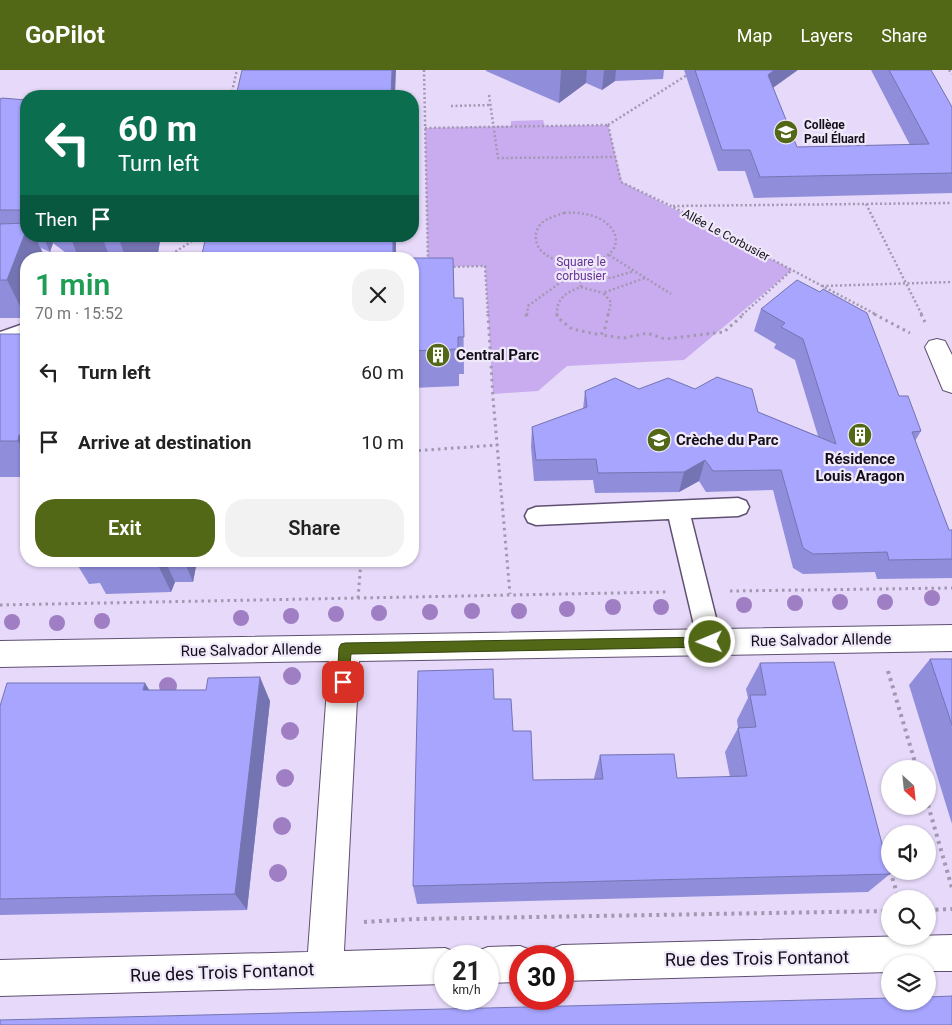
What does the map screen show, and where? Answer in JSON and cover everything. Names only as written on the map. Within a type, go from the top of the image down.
[{"type":"street","points":[[937,347],[952,384]]},
{"type":"street","name":"Rue Salvador Allende","points":[[0,654],[952,638]]},
{"type":"street","points":[[325,969],[345,648]]},
{"type":"street","name":"Rue des Trois Fontanot","points":[[574,963],[952,953]]},
{"type":"street","name":"Rue des Trois Fontanot","points":[[0,978],[434,966]]},
{"type":"lane","points":[[0,339],[20,331]]},
{"type":"lane","points":[[536,516],[738,507]]},
{"type":"lane","points":[[678,510],[710,642]]},
{"type":"path","points":[[232,90],[237,70]]},
{"type":"path","points":[[424,70],[428,267]]},
{"type":"path","points":[[426,128],[608,125],[695,70]]},
{"type":"path","points":[[949,70],[952,74]]},
{"type":"path","points":[[489,95],[498,158],[616,157]]},
{"type":"path","points":[[451,106],[491,104]]},
{"type":"path","name":"Allée Le Corbusier","points":[[608,125],[622,182],[937,347]]},
{"type":"path","points":[[670,206],[952,202]]},
{"type":"path","points":[[866,204],[937,347]]},
{"type":"path","points":[[575,212],[598,217],[608,224],[617,237],[616,246],[609,255],[597,262],[580,265],[556,260],[540,250],[536,243],[535,235],[539,226],[545,220],[564,213],[575,212]]},
{"type":"path","points":[[175,252],[191,242]]},
{"type":"path","points":[[609,255],[671,294]]},
{"type":"path","points":[[580,265],[581,287]]},
{"type":"path","points":[[447,267],[485,266],[510,594]]},
{"type":"path","points":[[601,335],[606,326],[611,302],[603,293],[581,287],[564,294],[556,308],[557,317],[572,329],[601,335],[614,340],[638,337],[647,333],[665,339],[724,332],[792,270]]},
{"type":"path","points":[[527,320],[525,309],[527,306],[543,296],[557,283],[574,276],[607,279],[634,271]]},
{"type":"path","points":[[603,293],[645,278]]},
{"type":"path","points":[[822,286],[952,282]]},
{"type":"path","points":[[419,451],[498,445]]},
{"type":"path","points":[[358,598],[361,567]]},
{"type":"path","points":[[0,605],[510,594],[952,588]]},
{"type":"path","points":[[879,639],[914,760]]},
{"type":"path","points":[[931,815],[952,888]]},
{"type":"path","points":[[936,910],[952,909]]},
{"type":"path","points":[[328,924],[415,919],[881,910]]},
{"type":"green space","name":"Square le corbusier","points":[[543,120],[545,126],[608,125],[622,182],[792,270],[684,360],[567,366],[538,391],[493,394],[485,266],[428,267],[425,128],[511,126],[511,121]]},
{"type":"building","points":[[242,70],[392,70],[391,90],[237,90]]},
{"type":"building","points":[[695,70],[774,70],[768,75],[797,147],[929,144],[889,70],[931,70],[952,107],[952,173],[760,177],[750,150],[722,150]]},
{"type":"building","points":[[0,99],[20,100],[20,210],[0,210]]},
{"type":"building","points":[[20,223],[20,242],[22,242],[7,280],[0,280],[0,224]]},
{"type":"building","points":[[205,242],[393,242],[393,252],[203,252]]},
{"type":"building","points":[[419,258],[453,258],[454,298],[463,298],[464,337],[458,337],[458,349],[419,351]]},
{"type":"building","points":[[797,280],[820,292],[823,289],[867,313],[899,396],[908,396],[921,431],[912,432],[949,530],[952,530],[952,559],[889,560],[887,552],[813,554],[803,548],[781,470],[713,471],[705,460],[684,472],[598,473],[596,459],[536,460],[532,427],[587,407],[585,391],[615,378],[639,389],[668,378],[695,389],[717,377],[752,389],[758,412],[836,444],[803,339],[781,327],[785,323],[761,309]]},
{"type":"building","points":[[0,334],[20,334],[20,435],[18,441],[0,441]]},
{"type":"building","points":[[930,659],[952,659],[952,725]]},
{"type":"building","points":[[834,662],[881,840],[881,874],[413,886],[418,671],[493,669],[494,699],[511,699],[513,731],[531,731],[533,780],[603,779],[600,755],[674,754],[677,778],[747,776],[738,728],[756,727],[750,695],[766,695],[760,663]]},
{"type":"building","points":[[260,677],[235,894],[0,899],[0,706],[7,683],[145,683],[143,690],[206,690],[208,678]]},
{"type":"building","points":[[952,996],[952,1025],[0,1025],[0,1020],[434,1009],[499,1010],[499,1008],[509,1007],[509,1010],[574,1010],[574,1006],[881,998],[881,1010],[936,1010],[936,997]]},
{"type":"place","name":"Collège Paul Éluard","points":[[786,132]]},
{"type":"place","name":"Central Parc","points":[[438,355]]},
{"type":"place","name":"Résidence Louis Aragon","points":[[860,435]]},
{"type":"place","name":"Crèche du Parc","points":[[659,440]]},
{"type":"route","points":[[343,682],[345,648],[710,642]]}]
